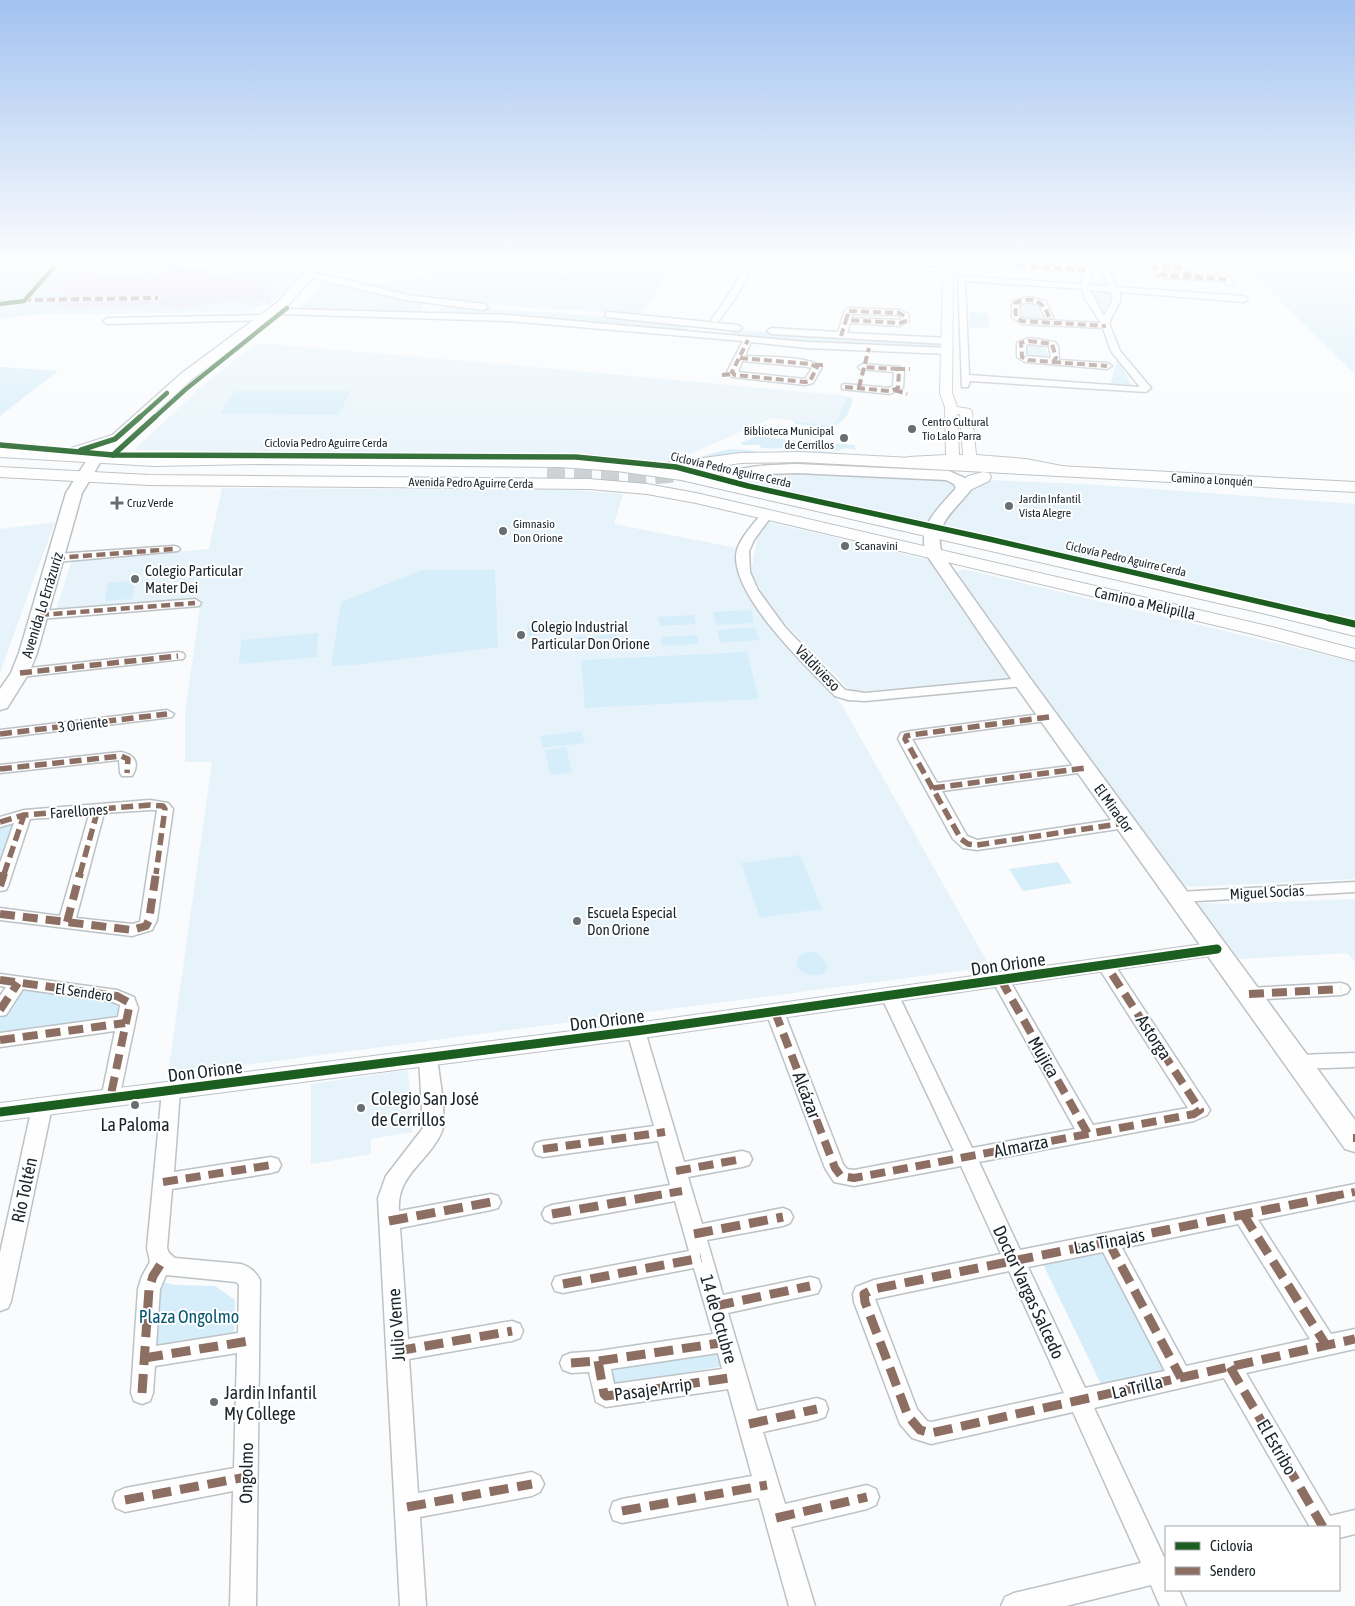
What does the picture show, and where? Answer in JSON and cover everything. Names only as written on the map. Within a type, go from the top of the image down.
[{"type":"main road","name":"Avenida Lo Errázuriz","points":[[0,704],[20,673],[28,653],[73,502],[88,477],[115,439],[188,376],[246,334]]},
{"type":"main road","name":"Avenida Lo Errázuriz","points":[[102,459],[251,334]]},
{"type":"main road","points":[[54,456],[86,449],[115,439]]},
{"type":"main road","name":"Avenida Pedro Aguirre Cerda","points":[[0,452],[102,459],[603,464],[646,469],[727,485],[930,531]]},
{"type":"main road","name":"Camino a Lonquén","points":[[646,469],[741,458],[777,456],[896,462],[1355,495]]},
{"type":"main road","points":[[702,471],[755,465],[816,464],[1072,476]]},
{"type":"main road","points":[[727,485],[727,478],[733,474],[778,469],[828,469],[983,477],[1072,476]]},
{"type":"main road","name":"Avenida Pedro Aguirre Cerda","points":[[0,472],[172,480],[605,485],[672,492],[934,554]]},
{"type":"main road","points":[[950,476],[960,481],[964,488]]},
{"type":"main road","name":"Camino a Lonquén","points":[[1072,476],[1355,487]]},
{"type":"main road","points":[[172,480],[252,477],[547,478]]},
{"type":"main road","points":[[930,531],[964,488],[974,480],[983,477]]},
{"type":"main road","name":"El Mirador","points":[[930,531],[930,541],[934,554],[1023,682],[1354,1139]]},
{"type":"main road","name":"Camino a Melipilla","points":[[930,531],[1264,607],[1355,630]]},
{"type":"main road","name":"Camino a Melipilla","points":[[934,554],[1273,633],[1355,655]]},
{"type":"main road","points":[[946,570],[952,564],[966,561]]},
{"type":"street","points":[[689,334],[869,348],[947,346]]},
{"type":"street","points":[[716,336],[722,334]]},
{"type":"street","points":[[814,334],[947,346]]},
{"type":"street","points":[[947,334],[946,393],[951,409],[953,459]]},
{"type":"street","points":[[963,334],[965,382],[1143,390],[1146,388],[1113,348],[1107,334]]},
{"type":"street","points":[[733,374],[732,372],[748,340]]},
{"type":"street","points":[[860,387],[858,385],[869,348]]},
{"type":"street","points":[[1099,387],[1099,382],[1113,348]]},
{"type":"street","points":[[740,358],[826,365]]},
{"type":"street","points":[[1058,358],[1108,363]]},
{"type":"street","points":[[807,382],[810,381],[817,367],[815,365]]},
{"type":"street","points":[[863,367],[910,369]]},
{"type":"street","points":[[895,390],[898,388],[899,371],[897,369]]},
{"type":"street","points":[[722,375],[733,374],[819,384]]},
{"type":"street","points":[[845,387],[895,390],[907,394]]},
{"type":"street","points":[[951,409],[966,412],[970,460]]},
{"type":"street","name":"Camino a Lonquén","points":[[896,462],[953,459],[1034,464],[1072,476]]},
{"type":"street","name":"Valdivieso","points":[[767,514],[743,551],[742,561],[746,579],[771,618],[840,692],[856,698],[1023,682]]},
{"type":"street","points":[[56,558],[174,549]]},
{"type":"street","points":[[40,615],[195,603]]},
{"type":"street","points":[[20,673],[178,656]]},
{"type":"street","name":"3 Oriente","points":[[0,734],[167,714]]},
{"type":"street","points":[[1049,717],[906,736],[905,739],[961,840],[968,844],[977,845],[1125,823]]},
{"type":"street","points":[[0,770],[121,756],[128,759],[128,773]]},
{"type":"street","points":[[932,788],[1085,768]]},
{"type":"street","name":"Farellones","points":[[0,822],[24,815],[98,809],[159,805],[164,809],[148,923],[141,929],[132,930],[66,922]]},
{"type":"street","points":[[0,914],[66,922],[98,809]]},
{"type":"street","points":[[0,886],[24,815]]},
{"type":"street","name":"Miguel Socías","points":[[1179,897],[1355,887]]},
{"type":"street","name":"Don Orione","points":[[0,1112],[636,1031],[1217,950]]},
{"type":"street","name":"Astorga","points":[[1106,965],[1200,1110]]},
{"type":"street","name":"El Sendero","points":[[0,980],[117,996],[128,1002],[129,1008],[110,1099]]},
{"type":"street","name":"Mujica","points":[[1001,980],[1088,1134]]},
{"type":"street","points":[[0,1010],[18,983]]},
{"type":"street","points":[[1249,994],[1341,990]]},
{"type":"street","name":"Doctor Vargas Salcedo","points":[[890,996],[1164,1580]]},
{"type":"street","name":"Alcázar","points":[[775,1012],[835,1168],[842,1176]]},
{"type":"street","points":[[0,1040],[125,1023]]},
{"type":"street","name":"14 de Octubre","points":[[636,1031],[802,1606]]},
{"type":"street","name":"Julio Verne","points":[[413,1606],[388,1198],[390,1188],[432,1131],[434,1124],[428,1058]]},
{"type":"street","points":[[1298,1062],[1355,1060]]},
{"type":"street","points":[[142,1393],[150,1283],[162,1262],[157,1253],[171,1091]]},
{"type":"street","name":"Río Toltén","points":[[0,1301],[42,1107]]},
{"type":"street","name":"Almarza","points":[[842,1176],[854,1178],[1194,1114],[1200,1110]]},
{"type":"street","points":[[543,1149],[665,1132]]},
{"type":"street","points":[[552,1214],[679,1181],[742,1159]]},
{"type":"street","points":[[163,1182],[272,1165]]},
{"type":"street","name":"Las Tinajas","points":[[920,1430],[908,1416],[864,1294],[874,1289],[1355,1192]]},
{"type":"street","points":[[389,1221],[491,1202]]},
{"type":"street","points":[[1243,1214],[1326,1345]]},
{"type":"street","points":[[694,1234],[784,1217]]},
{"type":"street","points":[[1108,1241],[1181,1378]]},
{"type":"street","points":[[563,1284],[702,1258]]},
{"type":"street","name":"Ongolmo","points":[[162,1262],[175,1268],[232,1271],[245,1276],[250,1285],[244,1606]]},
{"type":"street","points":[[715,1306],[810,1286]]},
{"type":"street","points":[[398,1351],[512,1331]]},
{"type":"street","name":"La Trilla","points":[[920,1430],[937,1433],[1355,1339]]},
{"type":"street","points":[[144,1358],[249,1341]]},
{"type":"street","points":[[571,1363],[598,1361],[727,1342]]},
{"type":"street","name":"Pasaje Arrip","points":[[598,1361],[604,1394],[606,1396],[736,1377]]},
{"type":"street","name":"El Estribo","points":[[1230,1367],[1322,1526]]},
{"type":"street","points":[[749,1424],[817,1409]]},
{"type":"street","points":[[126,1500],[246,1477]]},
{"type":"street","points":[[407,1507],[532,1484]]},
{"type":"street","points":[[622,1511],[767,1485]]},
{"type":"street","points":[[776,1518],[867,1497]]},
{"type":"street","points":[[1338,1526],[1355,1522]]},
{"type":"street","points":[[1014,1606],[1058,1601],[1164,1580]]},
{"type":"street","name":"Doctor Vargas Salcedo","points":[[1168,1591],[1173,1606]]},
{"type":"shaded area","points":[[257,343],[848,396],[834,426],[772,418],[666,464],[578,456],[134,450],[195,391]]},
{"type":"shaded area","points":[[783,472],[1085,484],[1355,504],[1355,623],[755,485],[738,477]]},
{"type":"shaded area","name":"Escuela Especial Don Orione","points":[[222,488],[571,490],[623,494],[614,524],[737,548],[736,567],[743,586],[756,608],[842,705],[990,967],[168,1075],[212,762],[185,762],[185,714],[201,599],[56,610],[72,560],[209,549]]},
{"type":"shaded area","points":[[55,522],[25,603],[0,673],[0,529]]},
{"type":"shaded area","points":[[768,522],[930,560],[1015,678],[852,692],[785,623],[763,595],[751,572],[757,540]]},
{"type":"shaded area","points":[[963,569],[1355,662],[1355,879],[1185,887],[951,576]]},
{"type":"shaded area","points":[[1355,899],[1355,962],[1347,953],[1239,959],[1197,903],[1226,904]]},
{"type":"shaded area","name":"Colegio San José de Cerrillos","points":[[408,1070],[412,1132],[371,1139],[371,1154],[311,1164],[311,1084]]},
{"type":"green space","points":[[731,334],[791,334],[940,343],[941,349],[833,344],[729,336]]},
{"type":"green space","points":[[1314,334],[1355,334],[1355,374]]},
{"type":"green space","points":[[1026,343],[1043,344],[1050,359],[1027,358]]},
{"type":"green space","points":[[1117,361],[1119,361],[1132,387],[1110,385]]},
{"type":"green space","points":[[0,367],[58,371],[0,416]]},
{"type":"green space","points":[[235,391],[350,391],[339,415],[220,414]]},
{"type":"green space","points":[[847,397],[853,398],[844,418],[834,425]]},
{"type":"green space","points":[[794,421],[832,426],[814,426],[794,423]]},
{"type":"green space","points":[[779,426],[779,434],[769,433],[769,438],[854,445],[856,450],[846,448],[836,451],[812,449],[857,456],[682,462],[729,449],[763,453],[806,449],[761,448],[760,445],[743,445],[741,443]]},
{"type":"green space","points":[[423,570],[495,570],[498,647],[354,665],[331,666],[341,602]]},
{"type":"green space","points":[[135,580],[132,599],[105,601],[108,583]]},
{"type":"green space","points":[[751,610],[754,623],[716,625],[713,612]]},
{"type":"green space","points":[[694,615],[696,624],[660,626],[658,617]]},
{"type":"green space","points":[[566,621],[567,633],[528,636],[527,623]]},
{"type":"green space","points":[[755,627],[759,640],[720,643],[717,630]]},
{"type":"green space","points":[[318,633],[317,657],[239,664],[241,640]]},
{"type":"green space","points":[[616,634],[618,647],[578,650],[576,637]]},
{"type":"green space","points":[[697,635],[699,644],[662,646],[661,637]]},
{"type":"green space","points":[[747,652],[759,699],[585,708],[581,660]]},
{"type":"green space","points":[[581,731],[585,743],[543,748],[540,736]]},
{"type":"green space","points":[[566,747],[572,772],[550,775],[545,750]]},
{"type":"green space","points":[[18,821],[0,872],[0,827]]},
{"type":"green space","points":[[800,855],[822,909],[760,918],[741,863]]},
{"type":"green space","points":[[1058,862],[1072,883],[1023,891],[1009,869]]},
{"type":"green space","points":[[807,952],[816,952],[825,961],[827,969],[823,974],[808,975],[796,966],[799,956]]},
{"type":"green space","points":[[19,988],[110,999],[120,1006],[121,1020],[0,1036],[0,1019]]},
{"type":"green space","points":[[1106,1247],[1171,1369],[1101,1384],[1041,1260]]},
{"type":"green space","name":"Plaza Ongolmo","points":[[162,1282],[175,1285],[215,1286],[235,1300],[234,1340],[155,1351]]},
{"type":"green space","points":[[716,1339],[723,1366],[611,1386],[606,1359]]},
{"type":"tunnel","points":[[547,477],[634,477],[703,471]]},
{"type":"marked path","points":[[740,358],[810,364],[817,367],[810,381],[805,382],[735,375],[732,372],[748,340]]},
{"type":"marked path","points":[[1053,362],[1056,358],[1052,344],[1029,341],[1021,343],[1022,357],[1028,360],[1107,366]]},
{"type":"marked path","points":[[859,387],[869,348]]},
{"type":"marked path","points":[[815,365],[826,365]]},
{"type":"marked path","points":[[845,387],[890,391],[898,388],[899,371],[897,369],[863,367]]},
{"type":"marked path","points":[[897,369],[910,369]]},
{"type":"marked path","points":[[722,375],[733,374]]},
{"type":"marked path","points":[[895,390],[907,394]]},
{"type":"marked path","points":[[56,558],[174,549]]},
{"type":"marked path","points":[[40,615],[195,603]]},
{"type":"marked path","points":[[20,673],[178,656]]},
{"type":"marked path","points":[[0,734],[167,714]]},
{"type":"marked path","points":[[1049,717],[911,735],[906,736],[905,739],[961,839],[968,844],[977,845],[1125,823]]},
{"type":"marked path","points":[[0,769],[121,756],[128,759],[127,773]]},
{"type":"marked path","points":[[933,788],[1085,768]]},
{"type":"marked path","points":[[0,822],[24,815],[150,805],[163,806],[165,809],[149,920],[146,926],[132,930],[0,914]]},
{"type":"marked path","points":[[67,922],[98,809]]},
{"type":"marked path","points":[[0,886],[24,815]]},
{"type":"marked path","points":[[775,1012],[835,1168],[841,1176],[854,1178],[1194,1114],[1200,1110],[1106,965]]},
{"type":"marked path","points":[[0,980],[117,996],[128,1002],[129,1008],[110,1099]]},
{"type":"marked path","points":[[1001,980],[1088,1134]]},
{"type":"marked path","points":[[0,1010],[18,983]]},
{"type":"marked path","points":[[1249,994],[1341,989]]},
{"type":"marked path","points":[[0,1040],[125,1023]]},
{"type":"marked path","points":[[543,1149],[665,1132]]},
{"type":"marked path","points":[[676,1171],[742,1159]]},
{"type":"marked path","points":[[163,1182],[271,1165]]},
{"type":"marked path","points":[[552,1214],[682,1191]]},
{"type":"marked path","points":[[1355,1192],[874,1289],[864,1294],[865,1302],[908,1416],[920,1430],[931,1433],[1355,1339]]},
{"type":"marked path","points":[[389,1221],[491,1202]]},
{"type":"marked path","points":[[1243,1214],[1326,1345]]},
{"type":"marked path","points":[[694,1234],[783,1217]]},
{"type":"marked path","points":[[1108,1241],[1181,1378]]},
{"type":"marked path","points":[[563,1284],[701,1258]]},
{"type":"marked path","points":[[142,1393],[149,1289],[153,1276],[162,1262]]},
{"type":"marked path","points":[[715,1306],[810,1286]]},
{"type":"marked path","points":[[397,1351],[512,1331]]},
{"type":"marked path","points":[[144,1358],[249,1341]]},
{"type":"marked path","points":[[571,1363],[598,1361],[727,1342]]},
{"type":"marked path","points":[[598,1361],[604,1394],[606,1396],[736,1377]]},
{"type":"marked path","points":[[1230,1367],[1322,1526]]},
{"type":"marked path","points":[[749,1424],[817,1409]]},
{"type":"marked path","points":[[125,1500],[246,1477]]},
{"type":"marked path","points":[[407,1507],[532,1484]]},
{"type":"marked path","points":[[622,1511],[767,1485]]},
{"type":"marked path","points":[[776,1518],[867,1497]]},
{"type":"cycle path","points":[[113,455],[186,389],[255,334]]},
{"type":"cycle path","points":[[81,450],[115,439],[167,393]]},
{"type":"cycle path","name":"Ciclovía Pedro Aguirre Cerda","points":[[0,445],[113,455],[576,457],[676,467],[748,486],[989,539],[1355,624]]},
{"type":"cycle path","points":[[0,1112],[636,1031],[1217,949]]},
{"type":"place","name":"Centro Cultural Tío Lalo Parra","points":[[912,429]]},
{"type":"place","name":"Biblioteca Municipal de Cerrillos","points":[[844,438]]},
{"type":"place","name":"Cruz Verde","points":[[117,503]]},
{"type":"place","name":"Jardin Infantil Vista Alegre","points":[[1009,506]]},
{"type":"place","name":"Gimnasio Don Orione","points":[[503,531]]},
{"type":"place","name":"Scanavini","points":[[845,546]]},
{"type":"place","name":"Colegio Particular Mater Dei","points":[[135,579]]},
{"type":"place","name":"Colegio Industrial Particular Don Orione","points":[[521,635]]},
{"type":"place","name":"Escuela Especial Don Orione","points":[[577,921]]},
{"type":"place","name":"La Paloma","points":[[135,1105]]},
{"type":"place","name":"Colegio San José de Cerrillos","points":[[361,1108]]},
{"type":"place","name":"Jardin Infantil My College","points":[[214,1402]]}]
